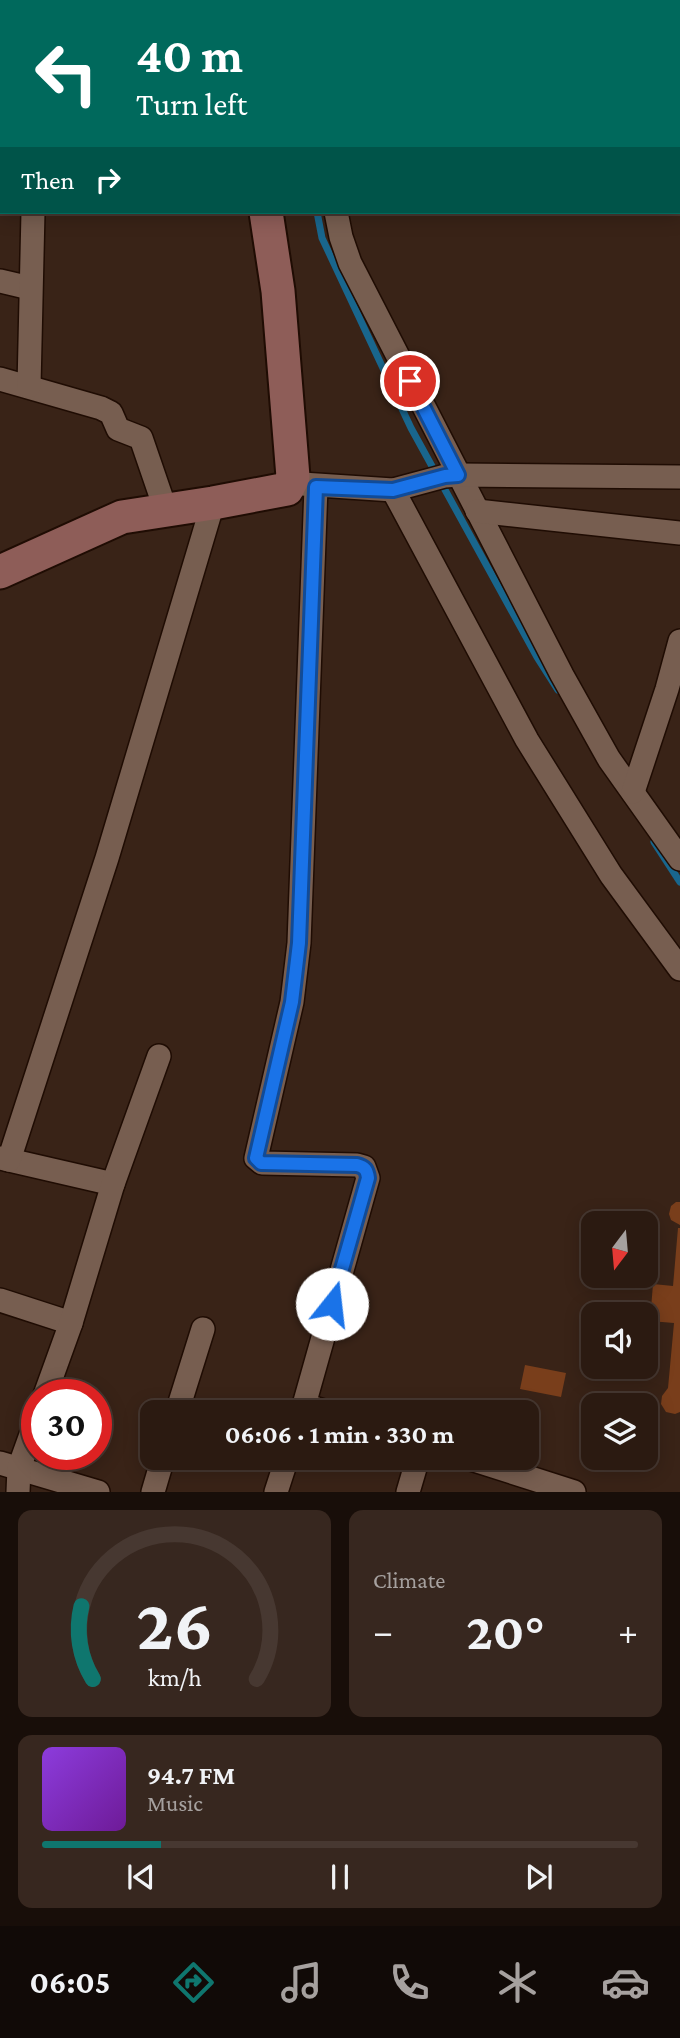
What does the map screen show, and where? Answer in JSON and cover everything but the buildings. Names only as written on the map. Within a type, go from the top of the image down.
[{"type":"street","points":[[29,386],[33,214]]},
{"type":"street","points":[[266,214],[278,292],[293,477],[304,485]]},
{"type":"street","points":[[336,214],[350,263],[452,476],[477,511],[609,759],[680,859]]},
{"type":"street","points":[[0,281],[30,288]]},
{"type":"street","points":[[0,379],[111,413],[118,429],[142,438],[166,511]]},
{"type":"street","points":[[3,568],[122,517],[304,485],[399,489],[452,476],[680,477]]},
{"type":"street","points":[[304,485],[299,943],[292,1002],[256,1158],[261,1163],[357,1165],[364,1167],[368,1178],[306,1400]]},
{"type":"street","points":[[399,489],[527,740],[611,875],[680,968]]},
{"type":"street","points":[[113,1184],[5,1159],[107,858],[213,503]]},
{"type":"street","points":[[477,511],[680,533]]},
{"type":"street","points":[[633,792],[667,690],[680,641]]},
{"type":"street","points":[[51,1379],[71,1323],[113,1184],[159,1056]]},
{"type":"street","points":[[0,1300],[71,1323]]},
{"type":"street","points":[[181,1400],[203,1329]]},
{"type":"street","points":[[18,1492],[9,1465],[21,1445]]},
{"type":"street","points":[[9,1465],[97,1492]]},
{"type":"street","points":[[153,1492],[159,1470]]},
{"type":"street","points":[[276,1492],[283,1470]]},
{"type":"street","points":[[408,1492],[414,1470]]},
{"type":"street","points":[[505,1470],[573,1492]]},
{"type":"waterway","points":[[317,214],[322,238],[411,428],[537,657],[558,690]]},
{"type":"waterway","points":[[654,842],[680,882]]},
{"type":"route","points":[[332,1304],[368,1178],[367,1172],[364,1167],[357,1165],[261,1163],[256,1158],[292,1002],[299,943],[316,487],[393,490],[458,475],[410,381]]}]
